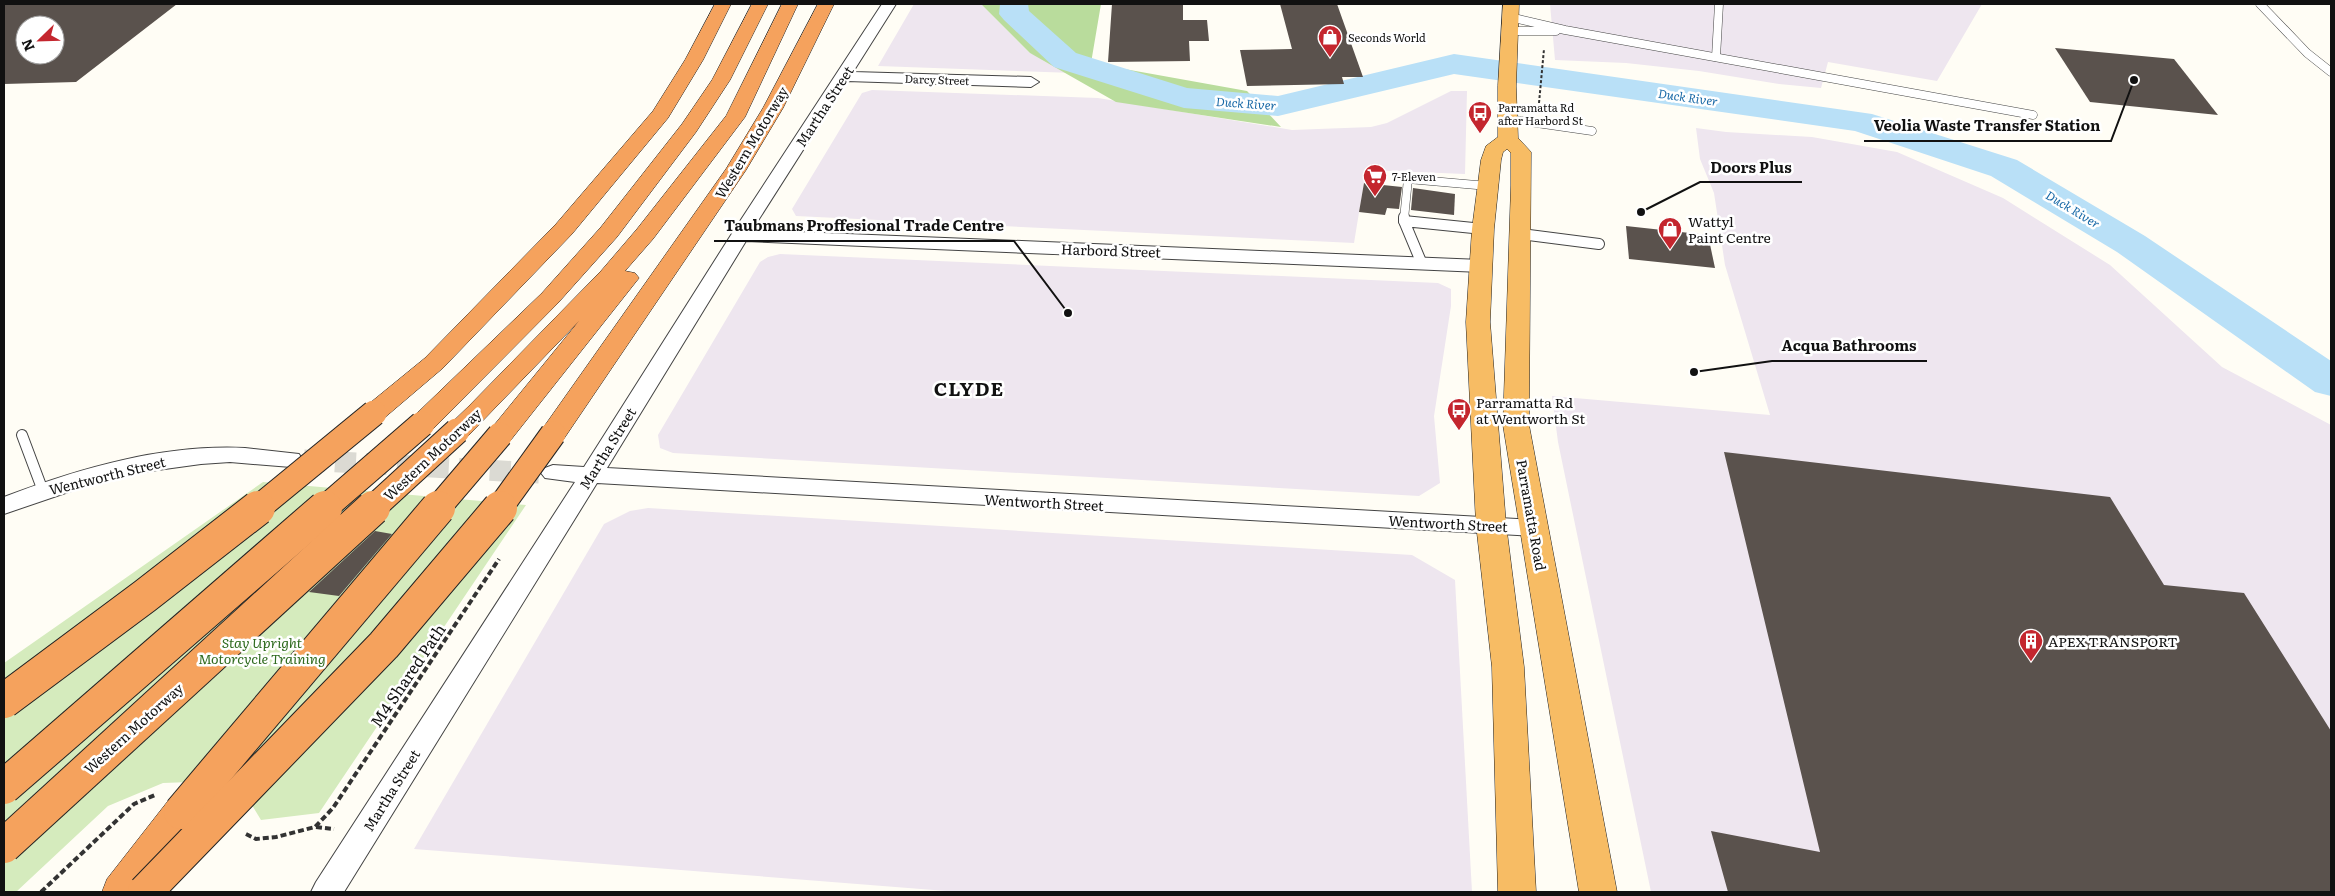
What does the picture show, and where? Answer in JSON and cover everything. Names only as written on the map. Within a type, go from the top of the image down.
[{"type":"highway","points":[[4,702],[108,625],[318,461],[434,363],[564,229],[661,114],[694,60],[723,4]]},
{"type":"highway","name":"Western Motorway","points":[[4,787],[422,424],[550,298],[609,232],[663,163],[721,80],[760,4]]},
{"type":"highway","name":"Western Motorway","points":[[4,846],[478,412],[608,276],[645,234],[735,117],[790,4]]},
{"type":"highway","name":"Western Motorway","points":[[145,892],[384,645],[508,498],[736,170],[773,108],[826,4]]},
{"type":"highway","points":[[1510,17],[1507,86],[1508,129],[1493,150],[1483,229],[1478,322],[1491,524],[1508,667],[1517,892]]},
{"type":"highway","points":[[121,892],[173,802],[500,435],[595,321],[688,199],[735,117]]},
{"type":"highway","name":"Parramatta Road","points":[[1508,129],[1521,152],[1521,234],[1516,425],[1598,892]]},
{"type":"street","name":"Martha Street","points":[[327,892],[740,235],[889,4]]},
{"type":"street","name":"Darcy Street","points":[[843,76],[1031,82]]},
{"type":"street","name":"Harbord Street","points":[[740,235],[1481,266]]},
{"type":"street","name":"Wentworth Street","points":[[43,491],[107,472],[179,459],[231,455],[291,459]]},
{"type":"street","name":"Wentworth Street","points":[[553,473],[1066,503],[1491,524],[1535,528]]},
{"type":"street","points":[[4,506],[43,491]]},
{"type":"lane","points":[[1716,57],[1719,4]]},
{"type":"lane","points":[[2260,4],[2307,54],[2331,72]]},
{"type":"lane","points":[[1510,17],[1565,30]]},
{"type":"lane","points":[[1510,17],[1565,30],[2033,115]]},
{"type":"lane","points":[[1508,129],[1592,131]]},
{"type":"lane","points":[[1422,264],[1404,221],[1408,179],[1488,186]]},
{"type":"lane","points":[[1404,221],[1483,229]]},
{"type":"lane","points":[[1521,234],[1599,244]]},
{"type":"lane","name":"Wentworth Street","points":[[22,435],[43,491]]},
{"type":"path","points":[[1539,103],[1544,49]]},
{"type":"path","name":"M4 Shared Path","points":[[246,834],[256,839],[276,837],[315,827],[333,808],[502,555]]},
{"type":"path","points":[[41,892],[134,804],[149,797],[173,802]]},
{"type":"shaded area","points":[[914,4],[981,4],[1030,53],[1074,73],[878,66]]},
{"type":"shaded area","points":[[1550,4],[1982,4],[1937,81],[1828,62],[1821,88],[1626,63],[1555,60]]},
{"type":"shaded area","points":[[872,90],[1098,98],[1292,130],[1371,127],[1387,123],[1451,91],[1467,91],[1465,174],[1366,170],[1354,243],[796,216],[792,209],[862,93]]},
{"type":"shaded area","points":[[1696,128],[1726,132],[1812,137],[1897,152],[2003,198],[2110,265],[2222,367],[2331,425],[2331,892],[1651,892],[1558,442],[1552,396],[1770,415],[1725,265],[1714,193],[1700,159]]},
{"type":"shaded area","points":[[780,254],[1438,283],[1451,289],[1451,306],[1434,416],[1440,483],[1419,496],[673,453],[660,448],[658,435],[760,262],[768,257]]},
{"type":"shaded area","points":[[648,508],[1412,555],[1455,580],[1472,892],[959,892],[414,849],[604,524],[630,511]]},
{"type":"green space","points":[[981,4],[1101,4],[1091,63],[1247,91],[1281,127],[1116,102],[1030,53]]},
{"type":"green space","name":"Stay Upright Motorcycle Training","points":[[263,482],[526,505],[319,813],[261,820],[247,797],[218,781],[163,783],[108,806],[16,892],[4,892],[4,663]]},
{"type":"building","points":[[4,4],[177,4],[76,82],[4,84]]},
{"type":"building","points":[[1112,4],[1183,4],[1183,20],[1207,20],[1209,41],[1189,41],[1190,61],[1108,62]]},
{"type":"building","points":[[1280,4],[1337,4],[1363,77],[1342,77],[1344,84],[1247,86],[1240,50],[1292,49]]},
{"type":"building","points":[[2055,48],[2174,59],[2218,115],[2090,102]]},
{"type":"building","name":"7-Eleven","points":[[1364,183],[1402,187],[1399,209],[1387,208],[1385,215],[1359,212]]},
{"type":"building","points":[[1413,188],[1455,194],[1454,215],[1411,210]]},
{"type":"building","name":"Wattyl Paint Centre","points":[[1626,226],[1708,235],[1715,268],[1629,259]]},
{"type":"building","name":"APEX TRANSPORT","points":[[1724,452],[2110,497],[2164,585],[2244,593],[2331,731],[2331,892],[1728,892],[1711,831],[1820,852]]},
{"type":"building","points":[[375,531],[392,534],[339,596],[309,592]]},
{"type":"waterway","name":"Duck River","points":[[1014,4],[1014,14],[1065,60],[1184,98],[1278,106],[1454,64],[1860,121],[2004,168],[2131,244],[2331,382]]},
{"type":"tunnel","points":[[304,460],[539,473]]},
{"type":"place","name":"Seconds World","points":[[1330,58]]},
{"type":"place","name":"Veolia Waste Transfer Station","points":[[2134,80]]},
{"type":"place","name":"Parramatta Rd after Harbord St","points":[[1480,134]]},
{"type":"place","name":"7-Eleven","points":[[1375,197]]},
{"type":"place","name":"Doors Plus","points":[[1641,212]]},
{"type":"place","name":"Wattyl Paint Centre","points":[[1670,250]]},
{"type":"place","name":"Taubmans Proffesional Trade Centre","points":[[1068,313]]},
{"type":"place","name":"Acqua Bathrooms","points":[[1694,372]]},
{"type":"place","name":"Parramatta Rd at Wentworth St","points":[[1459,431]]},
{"type":"place","name":"APEX TRANSPORT","points":[[2031,662]]},
{"type":"district","name":"CLYDE","points":[[969,388]]}]
